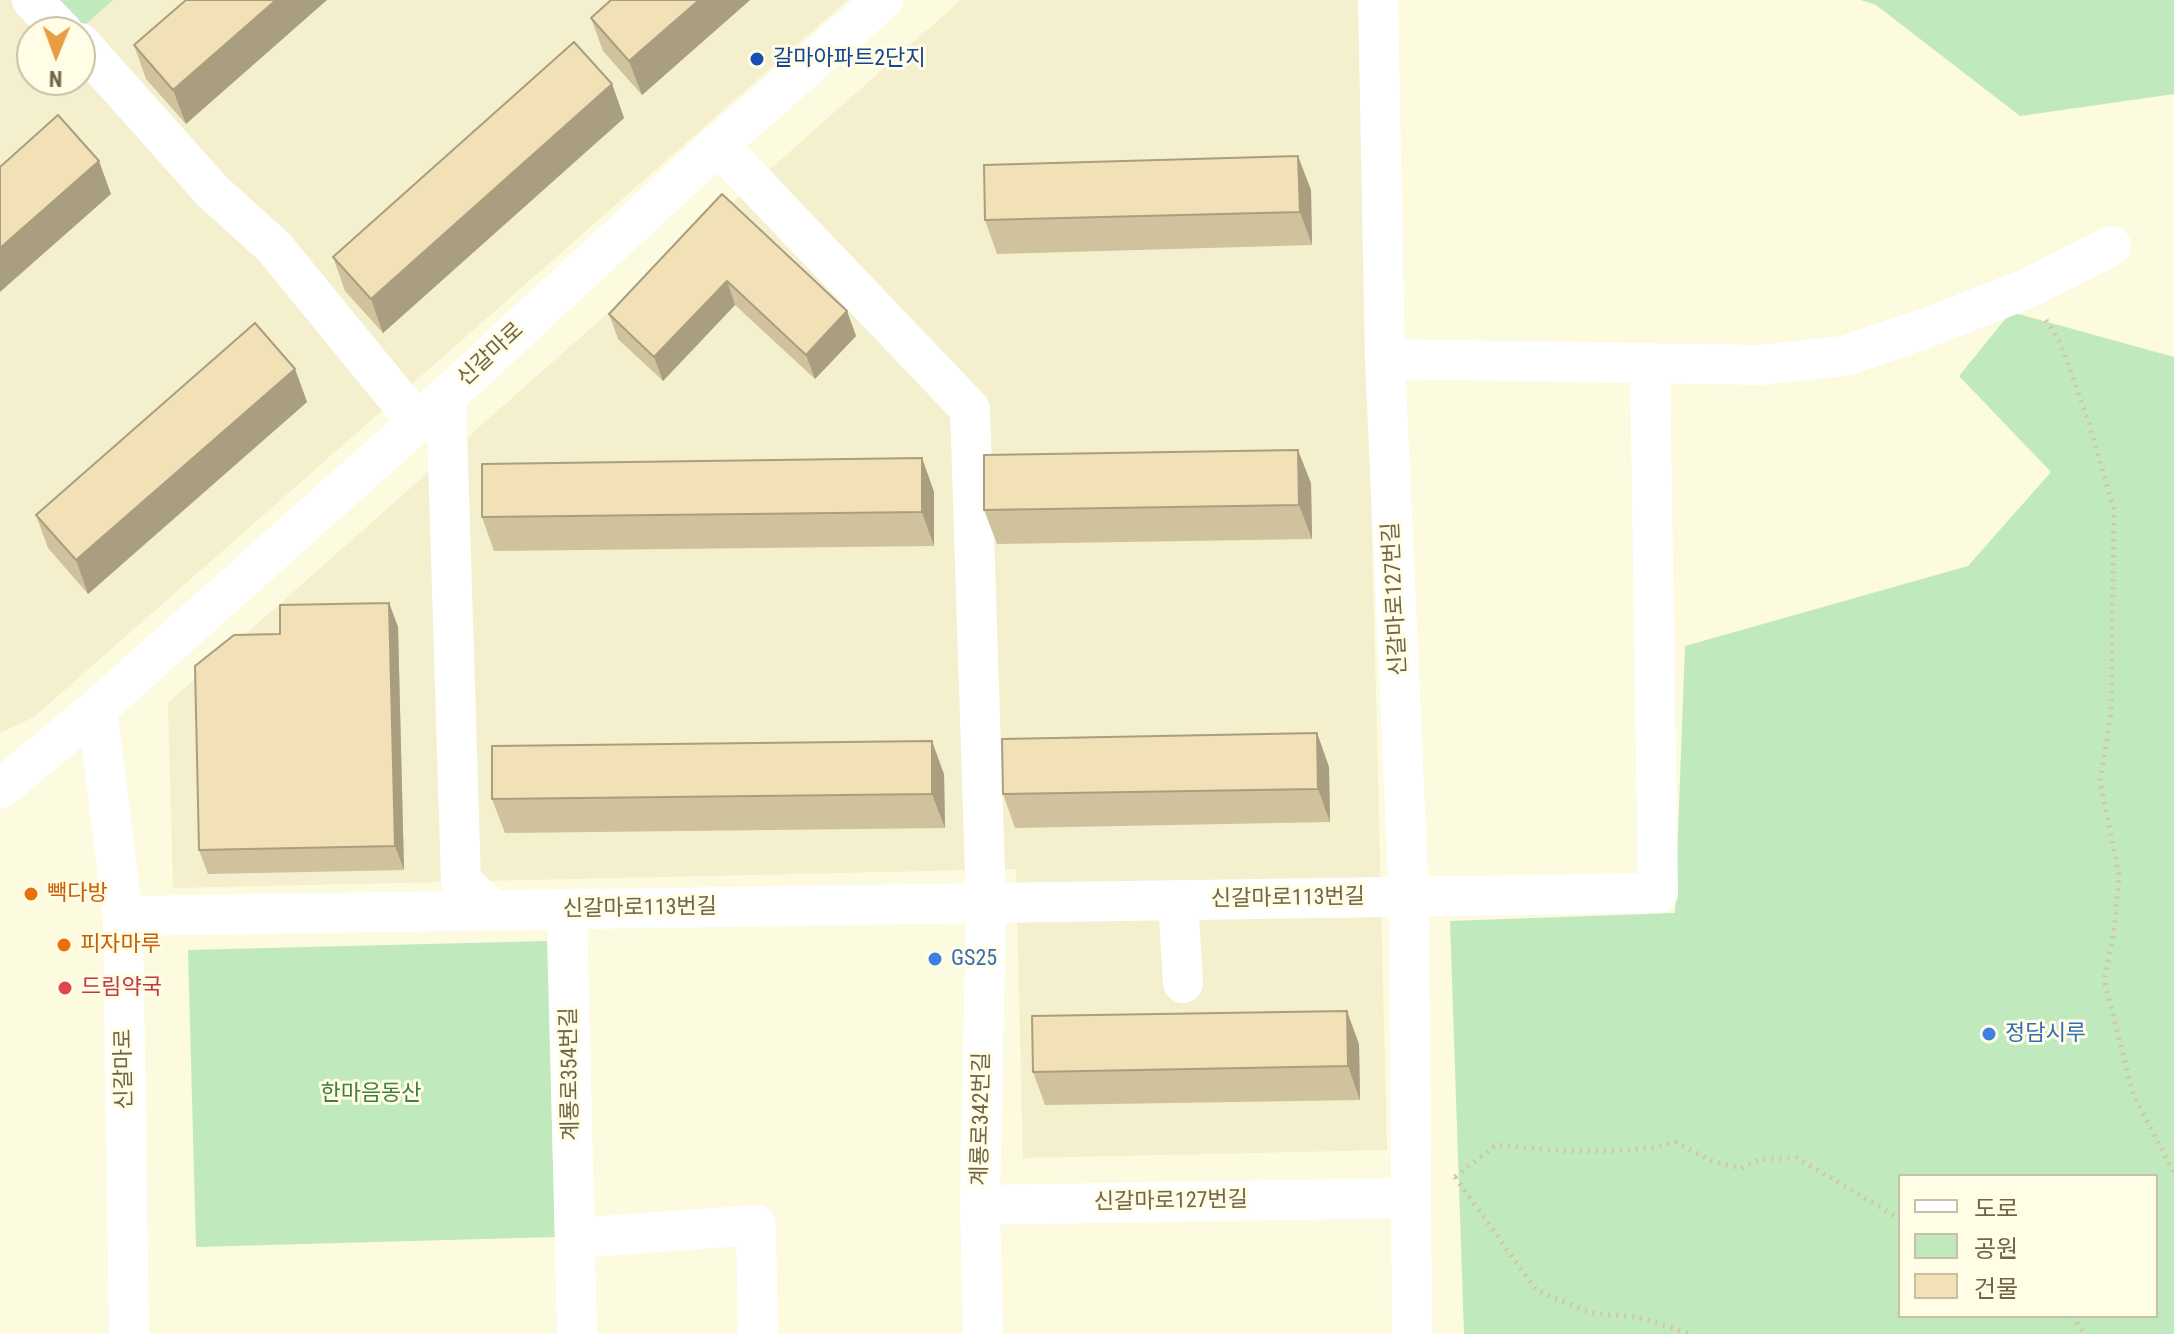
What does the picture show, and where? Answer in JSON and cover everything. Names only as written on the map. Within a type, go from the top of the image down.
[{"type":"street","points":[[32,0],[48,16]]},
{"type":"street","name":"신갈마로","points":[[0,789],[97,709],[431,410],[718,145],[883,0]]},
{"type":"street","name":"신갈마로127번길","points":[[1378,0],[1385,359],[1409,897],[1412,1334]]},
{"type":"street","points":[[96,61],[213,192],[274,247],[431,410],[461,881],[494,911]]},
{"type":"street","name":"계룡로342번길","points":[[718,145],[970,409],[986,904],[980,1205],[983,1334]]},
{"type":"street","points":[[1385,359],[1760,365],[1844,356],[2026,289],[2111,246]]},
{"type":"street","name":"신갈마로113번길","points":[[123,916],[1658,893],[1650,363]]},
{"type":"street","name":"신갈마로","points":[[97,709],[123,916],[129,1334]]},
{"type":"street","points":[[1178,901],[1183,983]]},
{"type":"street","name":"계룡로354번길","points":[[567,909],[577,1334]]},
{"type":"street","name":"신갈마로127번길","points":[[980,1205],[1411,1198]]},
{"type":"street","points":[[575,1238],[756,1225],[758,1334]]},
{"type":"path","points":[[2026,289],[2060,342],[2089,423],[2114,510],[2111,714],[2100,781],[2119,875],[2114,932],[2104,979],[2133,1094],[2174,1173]]},
{"type":"path","points":[[1411,1198],[1455,1177],[1496,1145],[1563,1151],[1611,1151],[1651,1148],[1675,1142],[1714,1162],[1741,1168],[1761,1159],[1797,1158],[1898,1218]]},
{"type":"path","points":[[1455,1177],[1536,1290],[1591,1313],[1638,1317],[1691,1334]]},
{"type":"shaded area","points":[[0,0],[848,0],[34,717],[0,733]]},
{"type":"shaded area","points":[[961,0],[1359,0],[1387,1150],[1023,1158],[1016,869],[173,888],[168,703]]},
{"type":"green space","points":[[55,0],[113,0],[95,16],[68,16]]},
{"type":"green space","points":[[1861,0],[2174,0],[2174,94],[2020,116],[1876,5]]},
{"type":"green space","points":[[2011,312],[2174,357],[2174,1334],[1464,1334],[1450,921],[1675,913],[1685,646],[1968,566],[2051,472],[1959,376]]},
{"type":"green space","name":"한마음동산","points":[[547,941],[555,1237],[196,1247],[188,950]]},
{"type":"building","points":[[186,0],[276,0],[173,90],[134,45]]},
{"type":"building","points":[[611,0],[699,0],[629,61],[591,18]]},
{"type":"building","points":[[574,42],[612,84],[371,299],[333,257]]},
{"type":"building","points":[[58,115],[99,161],[0,248],[0,167]]},
{"type":"building","points":[[1298,156],[1300,212],[985,220],[984,165]]},
{"type":"building","points":[[722,194],[847,311],[806,355],[727,281],[654,357],[609,314]]},
{"type":"building","points":[[255,323],[295,369],[76,560],[36,515]]},
{"type":"building","points":[[1298,450],[1299,505],[984,510],[984,455]]},
{"type":"building","points":[[922,458],[922,512],[482,517],[482,464]]},
{"type":"building","points":[[389,603],[395,846],[199,850],[195,666],[234,635],[280,634],[280,605]]},
{"type":"building","points":[[1317,733],[1318,789],[1003,794],[1002,739]]},
{"type":"building","points":[[932,741],[932,794],[492,799],[492,746]]},
{"type":"building","points":[[1347,1011],[1348,1066],[1033,1072],[1032,1016]]},
{"type":"place","name":"갈마아파트2단지","points":[[757,59]]},
{"type":"place","name":"빽다방","points":[[31,894]]},
{"type":"place","name":"피자마루","points":[[64,945]]},
{"type":"place","name":"GS25","points":[[935,959]]},
{"type":"place","name":"드림약국","points":[[65,988]]},
{"type":"place","name":"정담시루","points":[[1989,1034]]}]
